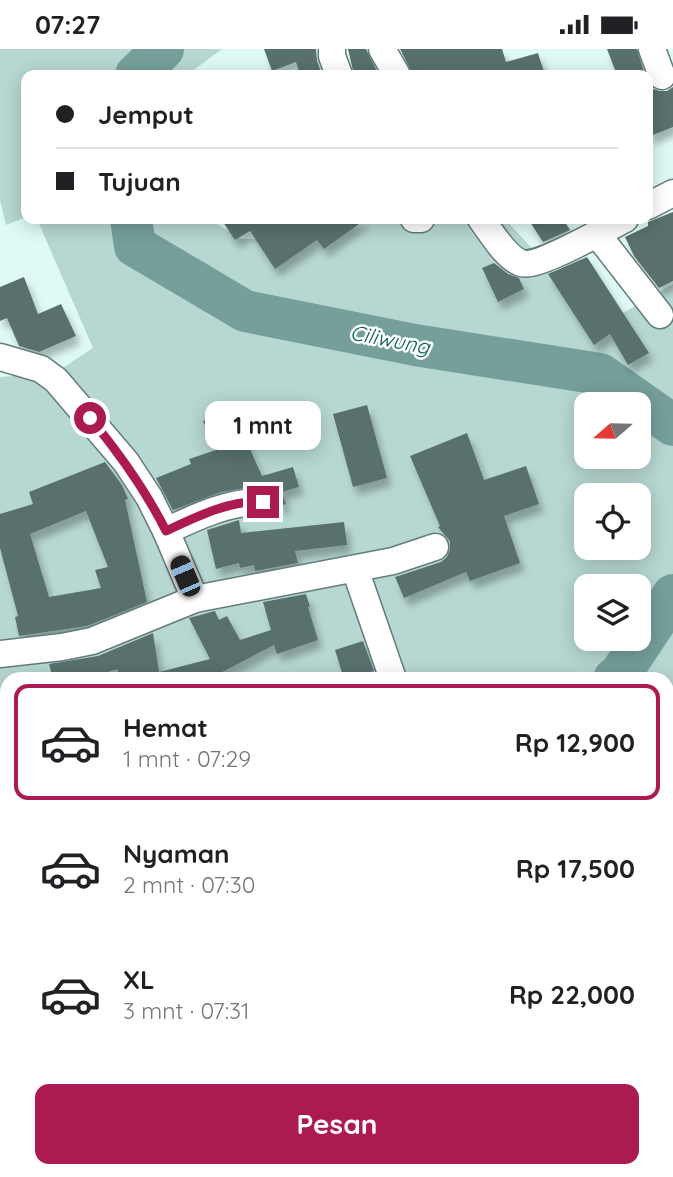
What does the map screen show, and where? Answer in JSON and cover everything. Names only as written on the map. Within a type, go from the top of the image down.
[{"type":"street","points":[[332,49],[337,70]]},
{"type":"street","points":[[382,49],[394,70]]},
{"type":"street","points":[[652,49],[662,76]]},
{"type":"street","points":[[653,203],[673,193]]},
{"type":"street","points":[[485,224],[516,260],[527,264],[542,260],[616,224]]},
{"type":"street","points":[[597,234],[660,315]]},
{"type":"street","points":[[0,357],[41,369],[62,387],[126,462],[149,497],[195,599]]},
{"type":"street","points":[[166,531],[212,511],[243,503],[263,502]]},
{"type":"street","points":[[0,654],[92,641],[195,599],[393,561],[435,547]]},
{"type":"street","points":[[355,569],[391,672]]},
{"type":"green space","points":[[0,49],[222,49],[194,70],[21,70],[21,219],[6,225],[0,200]]},
{"type":"green space","points":[[39,224],[218,224],[240,239],[276,239],[302,224],[510,224],[602,325],[673,284],[673,672],[0,672],[0,377],[55,373],[93,348]]},
{"type":"building","points":[[264,49],[316,49],[320,70],[298,70],[296,62],[272,70]]},
{"type":"building","points":[[348,49],[366,49],[376,70],[353,70]]},
{"type":"building","points":[[400,49],[502,49],[506,62],[538,53],[543,70],[410,70]]},
{"type":"building","points":[[607,49],[637,49],[643,70],[615,70]]},
{"type":"building","points":[[673,87],[673,127],[653,135],[653,89],[667,91]]},
{"type":"building","points":[[673,212],[673,281],[659,288],[634,256],[625,237],[648,224],[653,224],[653,220]]},
{"type":"building","points":[[224,224],[359,224],[324,249],[317,240],[275,269],[250,231],[235,240]]},
{"type":"building","points":[[531,224],[566,224],[570,230],[543,242]]},
{"type":"building","points":[[587,257],[649,353],[628,365],[610,334],[594,345],[548,274]]},
{"type":"building","points":[[494,263],[508,274],[519,278],[524,289],[498,302],[482,268]]},
{"type":"building","points":[[24,277],[38,314],[61,304],[76,336],[39,352],[19,346],[7,318],[0,321],[0,287]]},
{"type":"building","points":[[367,405],[387,478],[353,487],[333,414]]},
{"type":"building","points":[[232,409],[262,476],[293,467],[299,487],[282,492],[286,504],[278,507],[277,494],[271,489],[250,487],[221,492],[173,510],[156,478],[191,464],[189,459],[216,450],[203,421]]},
{"type":"building","points":[[467,433],[484,480],[526,466],[539,504],[504,516],[520,563],[470,581],[466,572],[404,598],[395,577],[441,562],[450,549],[450,541],[438,527],[440,526],[410,456]]},
{"type":"building","points":[[105,462],[122,485],[128,499],[125,500],[147,602],[87,626],[19,636],[15,617],[18,616],[0,548],[0,514],[33,504],[29,492]],"holes":[[[86,511],[108,567],[95,570],[101,588],[49,597],[30,534]]]},
{"type":"building","points":[[239,520],[241,533],[344,522],[347,545],[295,551],[298,563],[255,571],[254,565],[240,568],[239,563],[216,569],[207,530]]},
{"type":"building","points":[[306,594],[318,640],[277,654],[274,645],[222,672],[159,672],[210,659],[189,618],[215,611],[219,620],[227,616],[240,640],[271,630],[263,602]]},
{"type":"building","points":[[153,633],[159,672],[118,672],[118,669],[108,672],[51,672],[49,664],[98,656]]},
{"type":"building","points":[[363,641],[374,671],[342,672],[335,650]]},
{"type":"waterway","name":"Ciliwung","points":[[141,70],[163,49]]},
{"type":"waterway","name":"Ciliwung","points":[[132,224],[135,246],[245,311],[415,345],[600,374],[673,425]]},
{"type":"waterway","name":"Ciliwung","points":[[622,672],[673,595]]},
{"type":"route","points":[[90,418],[126,462],[149,497],[166,531],[212,511],[243,503],[263,502]]}]
